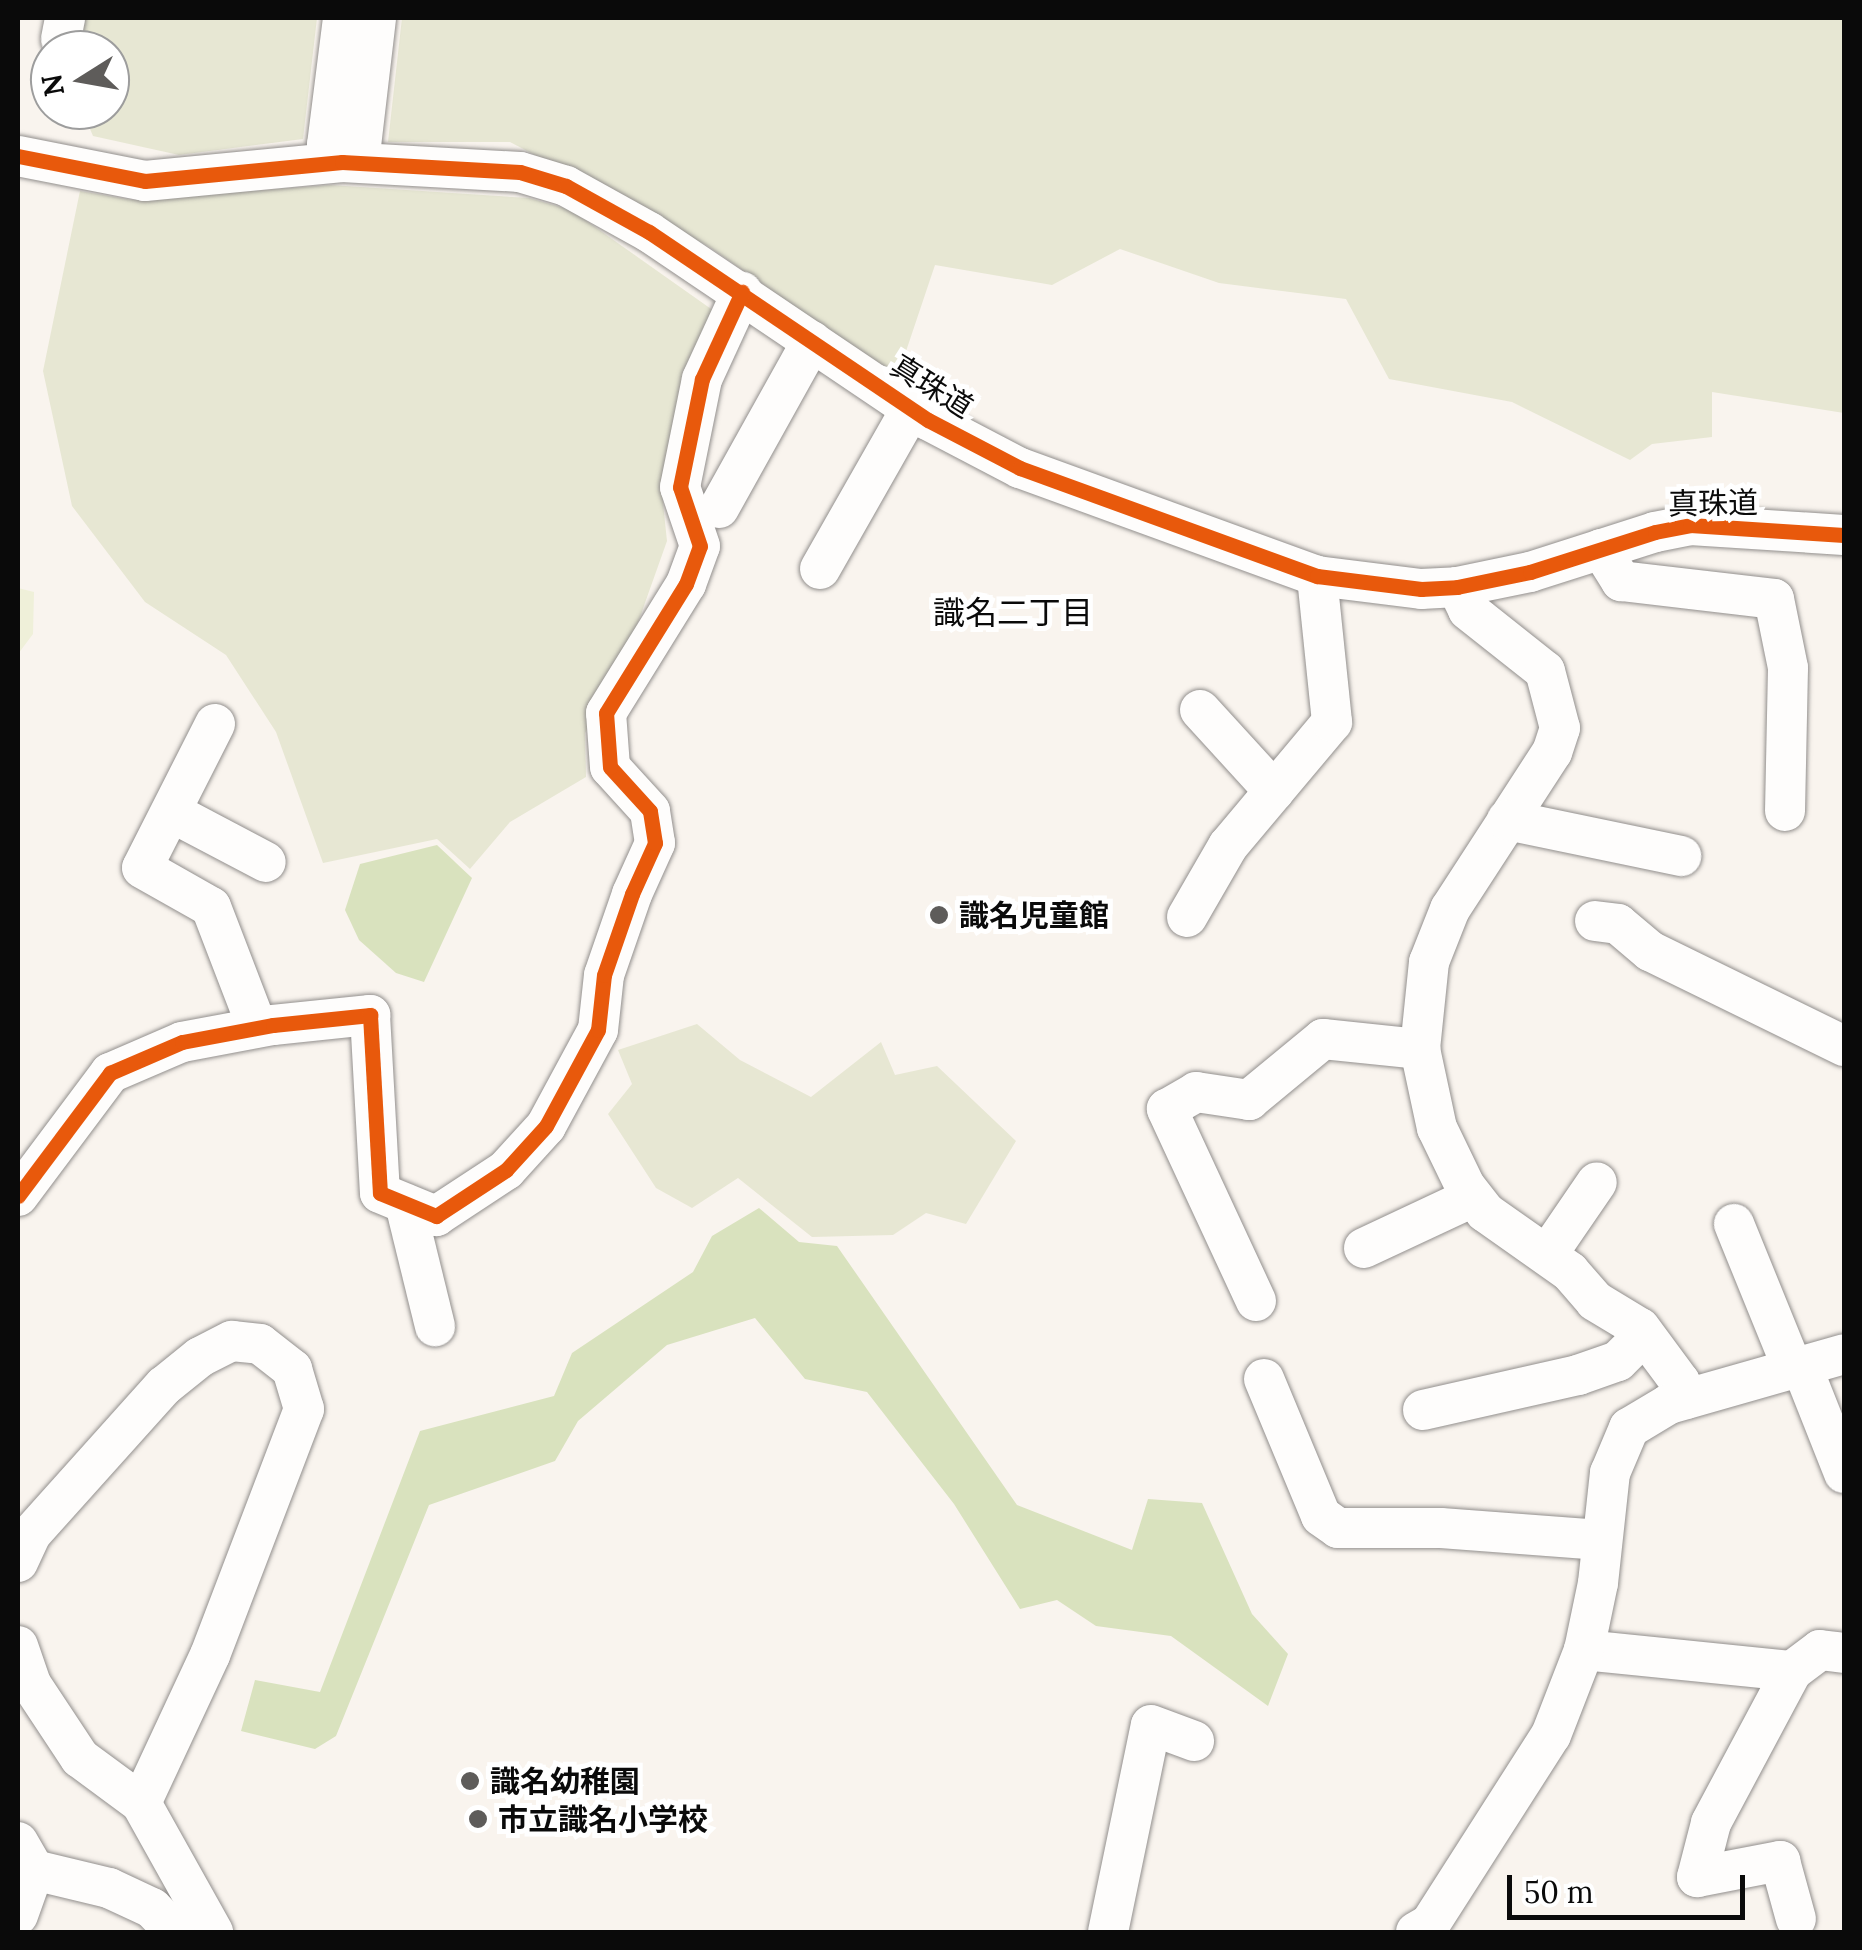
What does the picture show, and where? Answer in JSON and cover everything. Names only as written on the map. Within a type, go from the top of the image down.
[{"type":"street","points":[[343,18],[328,146],[342,162],[360,146],[376,18]]},
{"type":"street","name":"真珠道","points":[[18,156],[144,182],[342,162],[520,172],[566,186],[649,232],[912,408],[1020,468],[1317,576],[1421,589],[1456,588],[1530,572],[1690,525],[1844,534]]},
{"type":"street","points":[[18,1196],[110,1072],[182,1042],[257,1028],[370,1015],[380,1193],[436,1216],[506,1170],[546,1126],[598,1030],[604,975],[632,894],[655,843],[650,810],[610,767],[606,713],[686,584],[700,546],[680,487],[702,379],[742,292]]},
{"type":"street","points":[[719,508],[812,341]]},
{"type":"street","points":[[820,569],[912,408]]},
{"type":"street","points":[[1600,549],[1621,582],[1774,600],[1788,668],[1785,811]]},
{"type":"street","points":[[1187,916],[1228,846],[1332,722],[1317,576]]},
{"type":"street","points":[[1456,588],[1468,610],[1545,671],[1556,700],[1560,728],[1552,752],[1450,909],[1429,962],[1420,1049],[1437,1128],[1484,1212],[1570,1272],[1595,1300],[1644,1335],[1680,1382],[1686,1399]]},
{"type":"street","points":[[1200,710],[1274,791]]},
{"type":"street","points":[[216,724],[142,868],[212,907],[257,1028]]},
{"type":"street","points":[[171,812],[266,862]]},
{"type":"street","points":[[1507,820],[1681,856]]},
{"type":"street","points":[[1594,922],[1618,924],[1650,951],[1844,1046]]},
{"type":"street","points":[[1256,1300],[1167,1108],[1196,1092],[1249,1100],[1323,1039],[1420,1049]]},
{"type":"street","points":[[1548,1256],[1597,1182]]},
{"type":"street","points":[[1364,1248],[1473,1197]]},
{"type":"street","points":[[405,1204],[435,1326]]},
{"type":"street","points":[[1734,1224],[1844,1473]]},
{"type":"street","points":[[1424,1410],[1578,1375],[1618,1360],[1644,1335]]},
{"type":"street","points":[[18,1562],[31,1534],[164,1386],[200,1356],[232,1341],[260,1344],[292,1370],[304,1409],[210,1654],[141,1803]]},
{"type":"street","points":[[1427,1930],[1551,1735],[1584,1650],[1610,1473],[1620,1442],[1630,1428],[1648,1414],[1686,1399],[1844,1354]]},
{"type":"street","points":[[1264,1379],[1321,1516],[1338,1528],[1442,1528],[1601,1540]]},
{"type":"street","points":[[18,1646],[31,1684],[80,1758],[141,1803],[213,1932]]},
{"type":"street","points":[[1584,1650],[1792,1671]]},
{"type":"street","points":[[1796,1919],[1780,1861],[1697,1877],[1711,1822],[1792,1671],[1820,1650],[1844,1653]]},
{"type":"street","points":[[1108,1932],[1151,1726],[1194,1741]]},
{"type":"street","points":[[18,1915],[26,1856],[152,1908],[176,1932]]},
{"type":"green space","points":[[44,18],[317,18],[303,139],[179,155],[93,136],[90,130],[130,130],[130,30],[49,30]]},
{"type":"green space","points":[[402,18],[1844,18],[1844,413],[1712,392],[1712,437],[1652,444],[1630,460],[1512,402],[1389,379],[1346,299],[1219,283],[1120,249],[1052,285],[935,265],[897,378],[708,246],[510,142],[388,142]]},
{"type":"green space","points":[[330,185],[529,198],[571,210],[714,311],[686,389],[663,503],[667,541],[625,659],[585,733],[586,777],[510,822],[470,869],[437,839],[323,863],[276,732],[226,655],[145,602],[72,506],[43,371],[80,191],[132,200]]},
{"type":"green space","points":[[18,588],[34,592],[33,634],[18,654]]},
{"type":"green space","points":[[437,845],[472,878],[424,982],[396,973],[359,940],[345,910],[360,864]]},
{"type":"green space","points":[[697,1024],[740,1060],[811,1097],[881,1042],[895,1075],[937,1066],[1016,1141],[966,1224],[926,1213],[893,1235],[812,1237],[738,1178],[692,1208],[656,1188],[608,1114],[632,1084],[618,1050]]},
{"type":"green space","points":[[759,1208],[799,1242],[837,1246],[1017,1505],[1132,1550],[1148,1499],[1202,1503],[1252,1614],[1288,1654],[1268,1706],[1171,1636],[1096,1626],[1057,1600],[1020,1609],[954,1504],[867,1392],[805,1379],[755,1318],[667,1345],[578,1421],[555,1461],[429,1505],[336,1736],[315,1749],[241,1731],[255,1680],[320,1692],[420,1431],[554,1396],[572,1353],[693,1272],[712,1236]]},
{"type":"cycle path","points":[[18,156],[145,181],[342,162],[520,172],[566,186],[649,232],[928,420],[1020,468],[1317,576],[1421,589],[1457,587],[1530,572],[1655,532],[1690,525],[1844,535]]},
{"type":"cycle path","points":[[18,1196],[110,1073],[182,1042],[273,1025],[370,1015],[380,1193],[436,1216],[506,1170],[546,1126],[598,1030],[604,975],[632,894],[655,843],[650,811],[610,767],[606,713],[686,584],[700,546],[680,487],[702,379],[742,292]]},
{"type":"place","name":"識名児童館","points":[[939,915]]},
{"type":"place","name":"識名幼稚園","points":[[470,1781]]},
{"type":"place","name":"市立識名小学校","points":[[478,1819]]},
{"type":"district","name":"識名二丁目","points":[[1013,613]]}]
